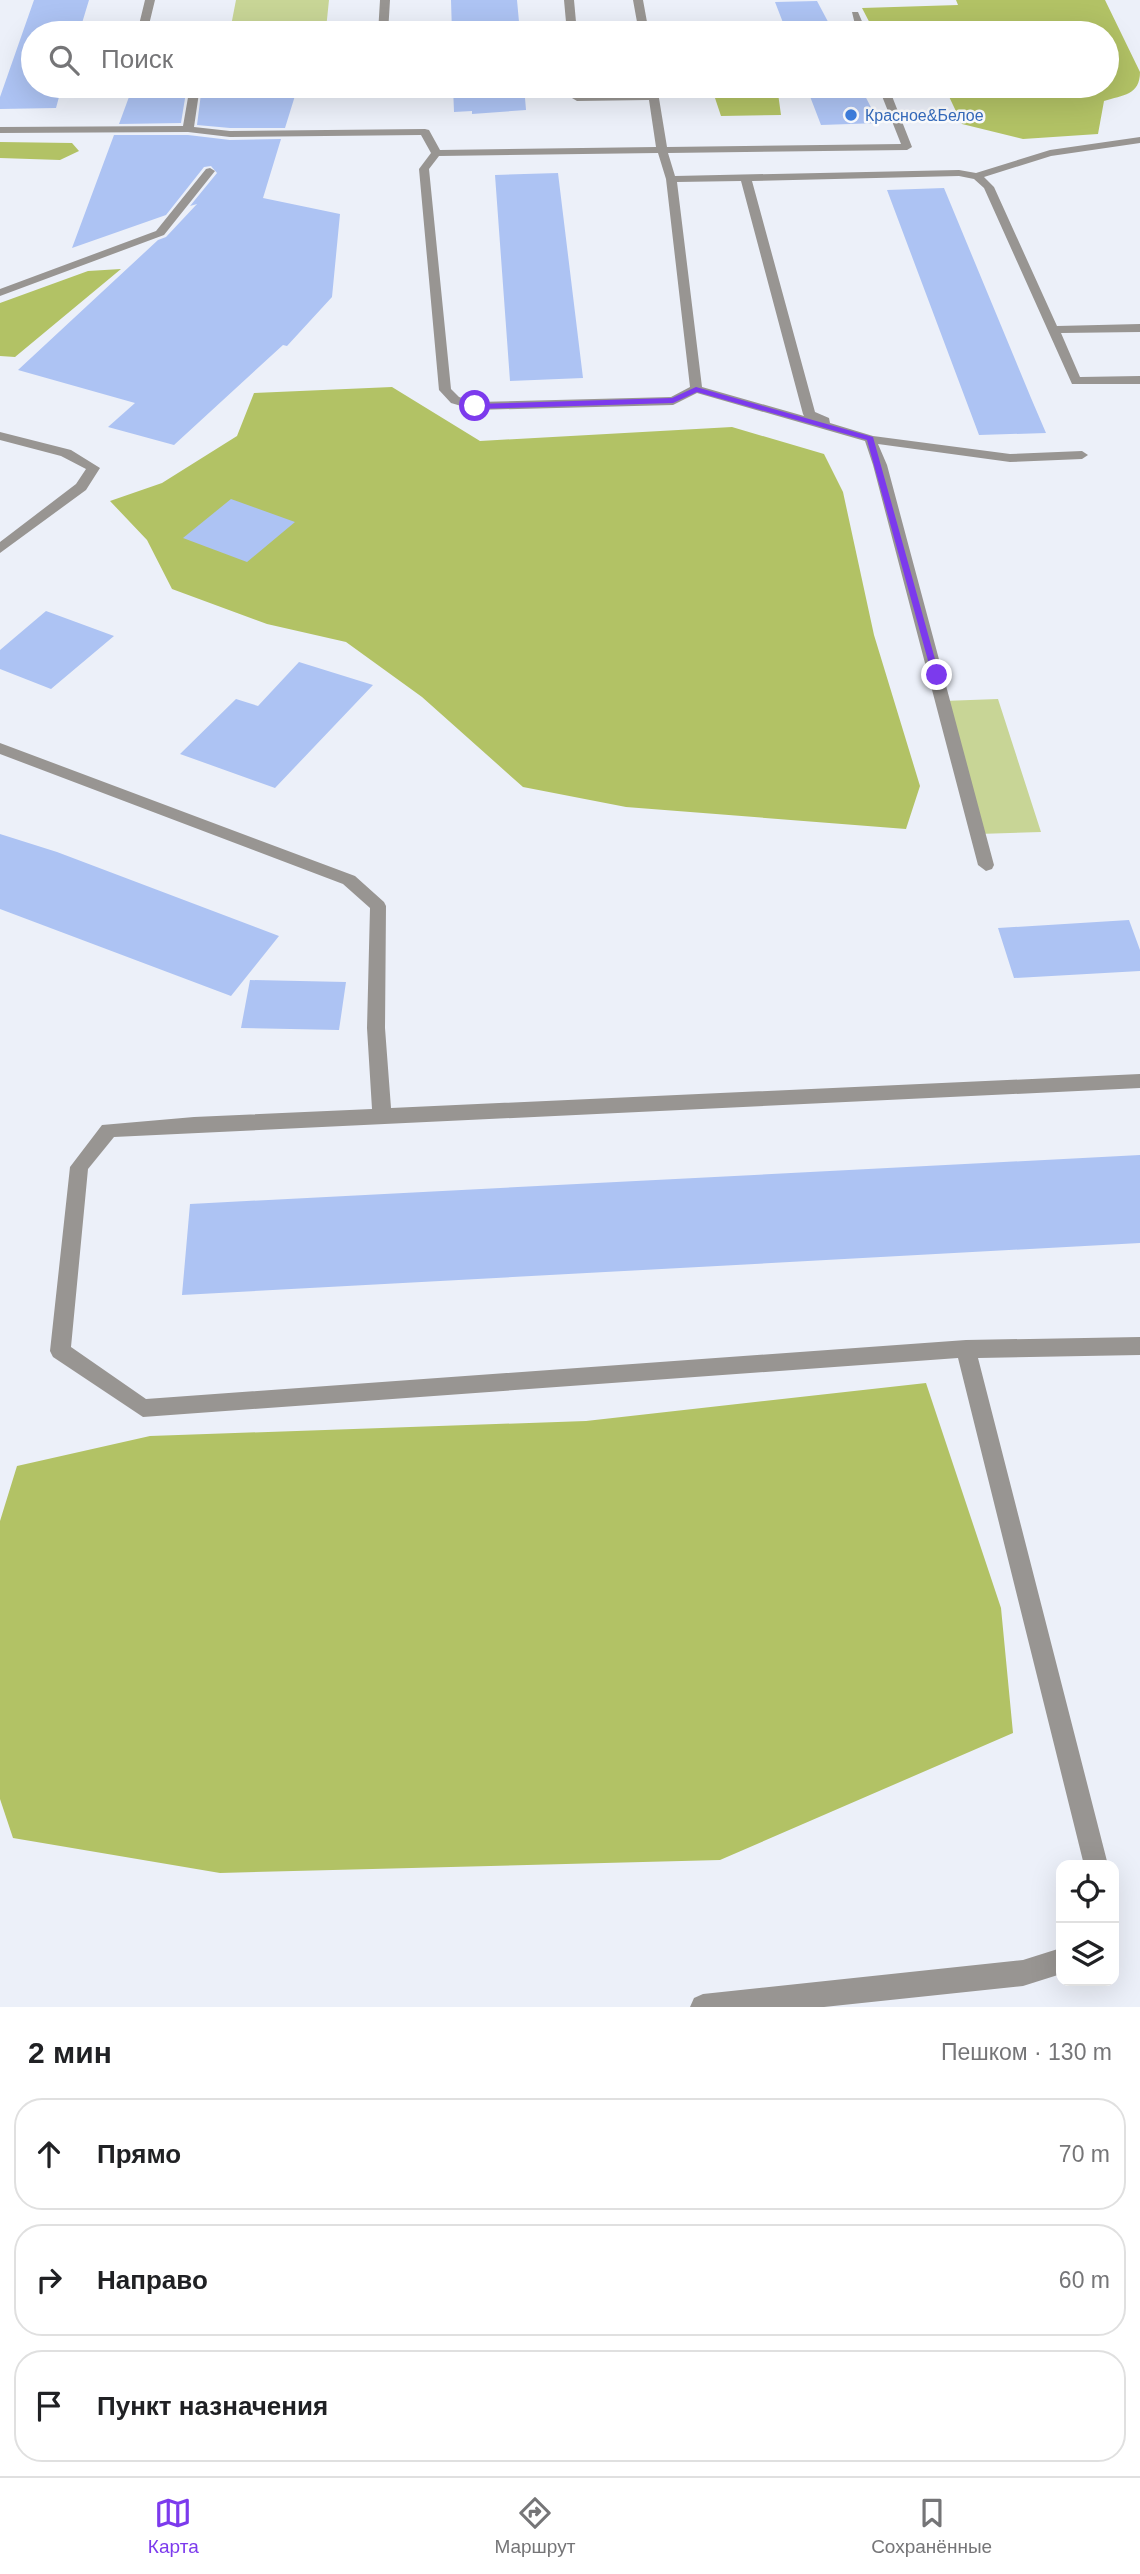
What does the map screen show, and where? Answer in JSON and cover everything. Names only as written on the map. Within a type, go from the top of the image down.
[{"type":"street","points":[[145,21],[150,0]]},
{"type":"street","points":[[384,21],[385,0]]},
{"type":"street","points":[[569,0],[571,21]]},
{"type":"street","points":[[638,0],[642,21]]},
{"type":"street","points":[[855,14],[858,21]]},
{"type":"street","points":[[188,129],[193,98]]},
{"type":"street","points":[[654,98],[662,150],[671,179],[696,389]]},
{"type":"street","points":[[436,153],[907,147],[888,98]]},
{"type":"street","points":[[0,130],[188,129],[230,134],[425,132],[436,153]]},
{"type":"street","points":[[671,179],[959,173],[978,176],[1050,153],[1140,140]]},
{"type":"street","points":[[436,153],[424,169],[445,390],[455,400],[475,406],[673,401],[696,389],[870,439],[1010,458],[1082,455]]},
{"type":"street","points":[[0,293],[160,233],[210,171]]},
{"type":"street","points":[[978,176],[989,187],[1076,381],[1140,380]]},
{"type":"street","points":[[746,178],[809,414],[870,439]]},
{"type":"street","points":[[1053,330],[1140,328]]},
{"type":"street","points":[[0,436],[66,453],[93,468],[81,487],[0,548]]},
{"type":"street","points":[[870,439],[937,675],[986,865]]},
{"type":"street","points":[[0,748],[349,880],[378,906],[376,1028],[382,1115]]},
{"type":"street","points":[[1140,1081],[109,1130],[79,1167],[60,1351],[143,1408],[966,1349],[1140,1346]]},
{"type":"street","points":[[966,1349],[1095,1860]]},
{"type":"street","points":[[703,2007],[1023,1973],[1056,1963]]},
{"type":"green space","points":[[236,0],[329,0],[327,21],[232,21]]},
{"type":"green space","points":[[956,0],[1105,0],[1115,21],[869,21],[862,8],[958,5]]},
{"type":"green space","points":[[1119,29],[1140,72],[1134,90],[1119,96]]},
{"type":"green space","points":[[715,98],[779,98],[781,115],[721,116]]},
{"type":"green space","points":[[950,98],[1114,98],[1104,101],[1098,134],[1023,139],[962,124]]},
{"type":"green space","points":[[0,142],[72,143],[79,151],[60,160],[0,158]]},
{"type":"green space","points":[[121,269],[15,357],[0,356],[0,303],[88,271]]},
{"type":"green space","points":[[392,387],[480,441],[732,427],[824,454],[843,492],[874,635],[920,786],[906,829],[626,807],[523,787],[422,697],[346,642],[267,624],[172,589],[147,540],[110,501],[162,483],[237,436],[254,393]]},
{"type":"green space","points":[[998,699],[1041,832],[978,834],[943,701]]},
{"type":"green space","points":[[926,1383],[1001,1608],[1013,1733],[720,1860],[220,1873],[13,1838],[0,1799],[0,1521],[17,1466],[150,1436],[586,1421]]},
{"type":"building","points":[[34,0],[89,0],[83,21],[27,21]]},
{"type":"building","points":[[451,0],[517,0],[519,21],[452,21]]},
{"type":"building","points":[[817,1],[828,21],[782,21],[775,2]]},
{"type":"building","points":[[21,37],[21,98],[59,98],[56,108],[0,109],[0,97]]},
{"type":"building","points":[[129,98],[185,98],[181,123],[119,124]]},
{"type":"building","points":[[200,98],[294,98],[285,128],[197,125]]},
{"type":"building","points":[[453,98],[525,98],[526,110],[472,114],[472,111],[454,112]]},
{"type":"building","points":[[811,98],[866,98],[879,123],[821,125]]},
{"type":"building","points":[[114,135],[188,135],[230,140],[281,139],[263,198],[340,214],[332,297],[287,346],[283,345],[174,445],[108,427],[135,403],[18,370],[158,240],[166,237],[197,204],[190,206],[217,173],[211,166],[204,167],[166,215],[72,248]]},
{"type":"building","points":[[558,173],[583,378],[510,381],[495,175]]},
{"type":"building","points":[[944,188],[1046,433],[979,435],[887,190]]},
{"type":"building","points":[[231,499],[295,522],[247,562],[183,538]]},
{"type":"building","points":[[46,611],[114,636],[51,689],[0,669],[0,650]]},
{"type":"building","points":[[299,662],[373,685],[275,788],[180,754],[236,699],[258,706]]},
{"type":"building","points":[[0,834],[57,852],[279,936],[231,996],[0,909]]},
{"type":"building","points":[[1129,920],[1140,950],[1140,971],[1014,978],[998,928]]},
{"type":"building","points":[[250,980],[346,982],[339,1030],[241,1028]]},
{"type":"building","points":[[1140,1155],[1140,1243],[182,1295],[190,1204]]},
{"type":"place","name":"Красное&Белое","points":[[851,115]]},
{"type":"route","points":[[475,406],[673,401],[696,389],[870,439],[880,465],[937,675]]}]
